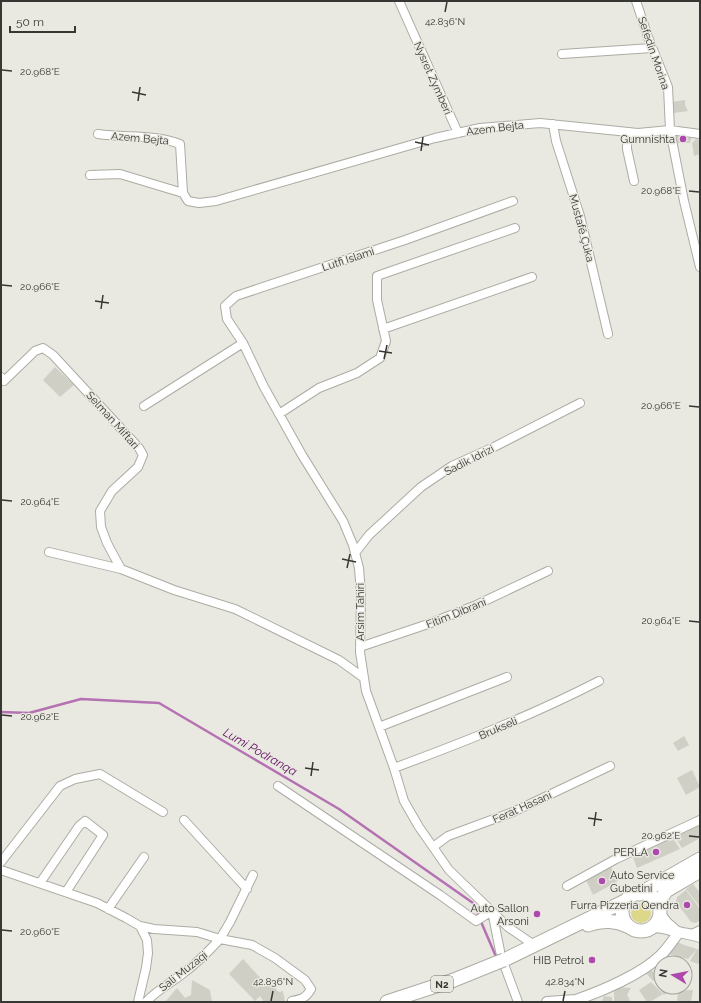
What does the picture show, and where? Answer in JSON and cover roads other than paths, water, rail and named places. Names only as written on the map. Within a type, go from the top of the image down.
[{"type":"main road","name":"N2","points":[[388,1002],[454,980],[534,945],[639,894],[700,859]]},
{"type":"main road","points":[[653,926],[658,920],[659,909],[666,891],[700,871]]},
{"type":"main road","points":[[639,894],[650,896],[659,909]]},
{"type":"main road","points":[[627,900],[623,908],[623,916],[629,927]]},
{"type":"main road","name":"N2","points":[[534,945],[598,921],[619,922],[641,931],[645,931],[653,926]]},
{"type":"street","name":"Nysret Zymberi","points":[[399,1],[458,133]]},
{"type":"street","name":"Sefedin Morina","points":[[636,1],[652,48],[668,87],[670,130]]},
{"type":"street","points":[[562,54],[652,48]]},
{"type":"street","name":"Azem Bejta","points":[[98,134],[118,137],[168,139],[180,144],[183,193],[188,201],[199,203],[216,201],[480,128],[540,123],[638,133],[670,130],[700,134]]},
{"type":"street","name":"Mustafë Çuka","points":[[553,124],[556,141],[580,216],[608,334]]},
{"type":"street","points":[[670,130],[684,201],[700,266]]},
{"type":"street","points":[[627,132],[627,149],[634,181]]},
{"type":"street","name":"Azem Bejta","points":[[90,175],[120,174],[183,193]]},
{"type":"street","name":"Lutfi Islami","points":[[243,343],[227,319],[225,306],[236,296],[405,240],[512,201]]},
{"type":"street","points":[[279,414],[319,388],[357,373],[380,358],[386,341],[377,300],[377,276],[515,228]]},
{"type":"street","points":[[383,329],[532,277]]},
{"type":"street","points":[[144,406],[243,343]]},
{"type":"street","name":"Arsim Tahiri","points":[[243,343],[264,387],[302,455],[343,521],[355,553],[359,568],[361,594],[360,647],[366,690],[404,800],[419,827],[449,870],[489,913],[534,945]]},
{"type":"street","name":"Selman Miftari","points":[[1,377],[4,381],[35,352],[43,348],[53,355],[139,448],[143,455],[138,467],[112,491],[100,511],[101,527],[107,543],[121,569]]},
{"type":"street","name":"Sadik Idrizi","points":[[355,553],[370,535],[421,487],[452,466],[494,447],[580,402]]},
{"type":"street","points":[[49,552],[121,569],[174,590],[235,608],[339,660],[364,678]]},
{"type":"street","name":"Fitim Dibrani","points":[[360,647],[428,624],[474,606],[548,571]]},
{"type":"street","points":[[379,727],[507,677]]},
{"type":"street","name":"Brukseli","points":[[394,768],[500,728],[559,702],[599,681]]},
{"type":"street","name":"Ferat Hasani","points":[[433,847],[448,836],[513,812],[610,766]]},
{"type":"street","points":[[1,862],[60,786],[75,779],[100,774],[163,812]]},
{"type":"street","points":[[278,786],[440,895],[476,921],[489,913],[501,960],[518,1002]]},
{"type":"street","points":[[184,820],[247,889]]},
{"type":"street","points":[[567,886],[616,859],[700,820]]},
{"type":"street","points":[[40,883],[78,826],[85,821],[103,835],[66,892]]},
{"type":"street","points":[[108,909],[144,857]]},
{"type":"street","name":"Sali Muzaqi","points":[[1,870],[97,903],[140,926],[154,929],[197,932],[220,939]]},
{"type":"street","name":"Sali Muzaqi","points":[[146,1002],[152,995],[207,954],[220,939],[253,875]]},
{"type":"street","points":[[659,909],[667,923],[678,932]]},
{"type":"street","points":[[138,1002],[148,953],[147,940],[140,926]]},
{"type":"street","points":[[653,926],[678,932],[697,933]]},
{"type":"street","points":[[547,1002],[579,1001],[615,984],[660,956],[671,944],[678,932]]},
{"type":"street","points":[[220,939],[252,945],[275,958],[305,980],[311,989],[308,995],[301,999],[292,1001]]},
{"type":"waterway","name":"Lumi Podranqa","points":[[1,712],[29,713],[81,699],[159,703],[339,809],[473,903],[497,959]]},
{"type":"place","name":"Gumnishta","points":[[683,139]]},
{"type":"place","name":"PERLA","points":[[656,852]]},
{"type":"place","name":"Auto Service Gubetini","points":[[602,881]]},
{"type":"place","name":"Furra Pizzeria Qendra","points":[[687,905]]},
{"type":"place","name":"Auto Sallon Arsoni","points":[[537,914]]},
{"type":"place","name":"HIB Petrol","points":[[592,960]]}]
